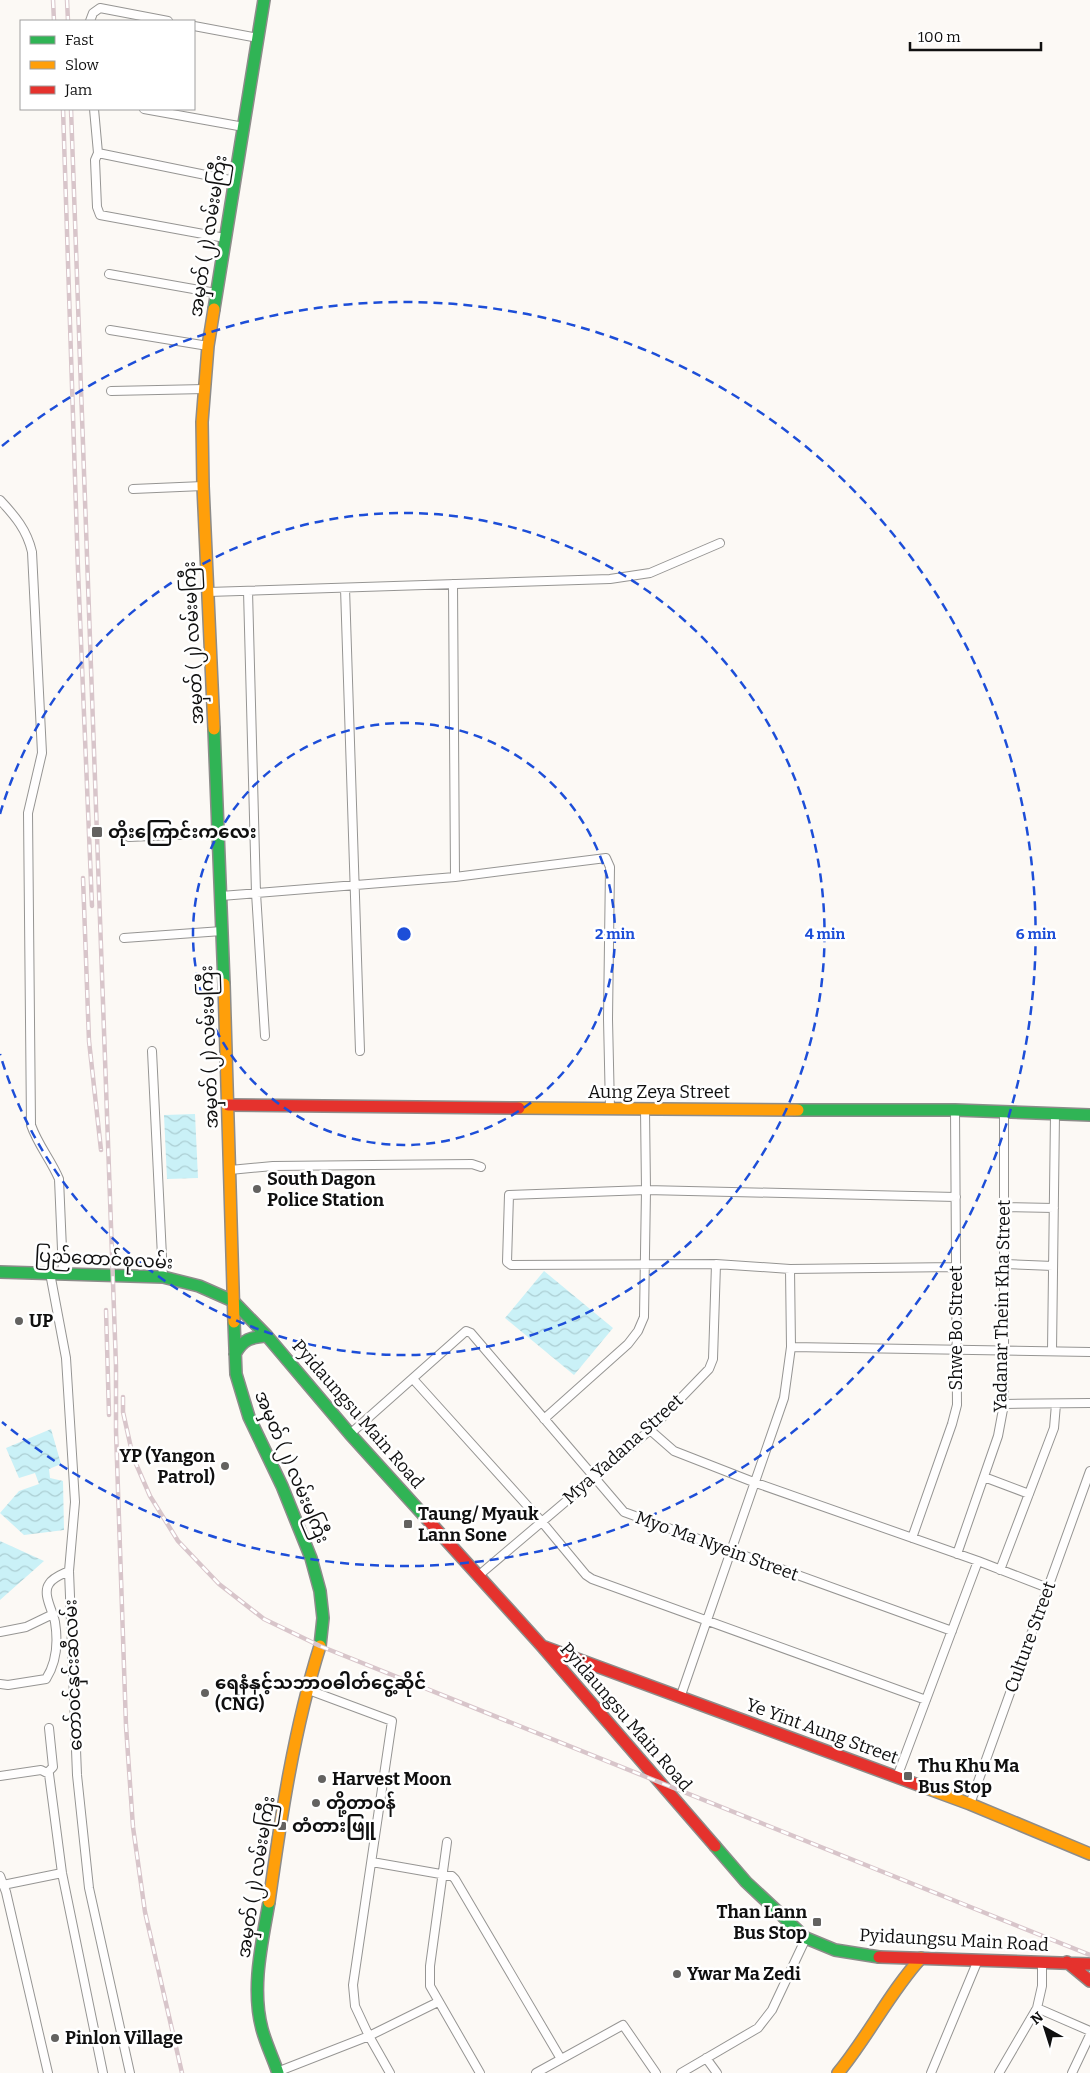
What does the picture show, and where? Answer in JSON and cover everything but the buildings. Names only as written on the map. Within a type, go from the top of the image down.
[{"type":"main road","name":"အမှတ် (၂) လမ်းမကြီး","points":[[264,0],[208,346],[202,422],[203,486],[219,832],[236,1374],[249,1417],[282,1486],[309,1552],[320,1591],[322,1618],[320,1646],[306,1689],[279,1832],[259,1966],[258,1997],[262,2028],[278,2073]]},
{"type":"main road","name":"Aung Zeya Street","points":[[228,1105],[645,1110],[955,1110],[1090,1115]]},
{"type":"main road","name":"ပြည်ထောင်စုလမ်း","points":[[0,1272],[163,1278],[188,1282],[233,1301]]},
{"type":"main road","name":"Pyidaungsu Main Road","points":[[233,1301],[267,1336],[350,1434],[541,1646],[746,1882],[806,1938],[835,1950],[871,1957],[1090,1964]]},
{"type":"main road","points":[[234,1354],[241,1341],[247,1337],[267,1336]]},
{"type":"main road","name":"Ye Yint Aung Street","points":[[541,1646],[970,1804],[1090,1854]]},
{"type":"main road","points":[[838,2073],[852,2057],[902,1979],[921,1958]]},
{"type":"main road","points":[[1067,1962],[1090,1981]]},
{"type":"street","points":[[90,20],[93,13],[100,8],[163,20]]},
{"type":"street","points":[[195,26],[258,38]]},
{"type":"street","points":[[94,110],[98,153],[95,160],[97,207],[100,215],[226,238]]},
{"type":"street","points":[[150,110],[244,127]]},
{"type":"street","points":[[98,153],[235,181]]},
{"type":"street","points":[[109,274],[216,293]]},
{"type":"street","points":[[110,330],[208,346]]},
{"type":"street","points":[[111,391],[205,389]]},
{"type":"street","points":[[133,489],[203,486]]},
{"type":"street","points":[[0,500],[17,518],[28,537],[32,552],[42,753],[28,813],[31,1125],[37,1141],[54,1165],[59,1179],[63,1273]]},
{"type":"street","points":[[208,592],[610,579],[650,572],[720,544]]},
{"type":"street","points":[[453,584],[455,877]]},
{"type":"street","points":[[345,588],[353,885],[360,1052]]},
{"type":"street","points":[[248,590],[256,893],[265,1036]]},
{"type":"street","points":[[128,838],[219,832]]},
{"type":"street","points":[[221,896],[455,877],[606,858],[609,861],[608,1019],[610,1109]]},
{"type":"street","points":[[124,938],[222,931]]},
{"type":"street","points":[[152,1051],[163,1278]]},
{"type":"street","points":[[544,1419],[628,1344],[638,1331],[644,1316],[646,1264],[645,1110]]},
{"type":"street","name":"Shwe Bo Street","points":[[912,1538],[957,1405],[955,1110]]},
{"type":"street","name":"Yadanar Thein Kha Street","points":[[958,1554],[998,1436],[1004,1404],[1004,1111]]},
{"type":"street","points":[[1052,1351],[1055,1114]]},
{"type":"street","points":[[230,1170],[292,1165],[472,1164],[481,1167]]},
{"type":"street","points":[[956,1197],[646,1190],[508,1195],[507,1262],[511,1265],[716,1264],[790,1269],[956,1267]]},
{"type":"street","points":[[1004,1206],[1054,1208]]},
{"type":"street","name":"Mya Yadana Street","points":[[478,1576],[650,1430],[712,1363],[716,1264]]},
{"type":"street","points":[[1004,1264],[1053,1266]]},
{"type":"street","points":[[680,1698],[784,1398],[791,1347],[790,1269]]},
{"type":"street","name":"တော်ဝင်နှင်းဆီလမ်း","points":[[50,1273],[66,1358],[75,1502],[69,1571],[77,1775],[89,1888],[130,2073]]},
{"type":"street","name":"Myo Ma Nyein Street","points":[[413,1378],[466,1331],[471,1333],[624,1512],[952,1631]]},
{"type":"street","points":[[791,1347],[1090,1352]]},
{"type":"street","points":[[350,1434],[413,1378],[542,1522],[586,1575],[926,1700]]},
{"type":"street","points":[[1004,1404],[1090,1404]]},
{"type":"street","points":[[1000,1570],[1054,1428],[1056,1404]]},
{"type":"street","points":[[650,1430],[674,1451],[756,1483],[978,1561],[1048,1588]]},
{"type":"street","name":"Culture Street","points":[[970,1804],[1090,1471]]},
{"type":"street","points":[[984,1477],[1029,1494]]},
{"type":"street","points":[[897,1777],[978,1561]]},
{"type":"street","points":[[0,1684],[8,1685],[46,1679],[54,1668],[56,1652],[53,1614],[47,1594],[49,1584],[69,1571]]},
{"type":"street","points":[[0,1632],[26,1627],[53,1614]]},
{"type":"street","points":[[306,1689],[392,1721],[353,1985],[355,2006],[390,2073]]},
{"type":"street","points":[[48,1772],[53,1768],[49,1728]]},
{"type":"street","points":[[0,1776],[42,1770],[48,1772]]},
{"type":"street","points":[[48,1772],[62,1873],[103,2073]]},
{"type":"street","points":[[447,1842],[430,1966],[430,1986],[480,2073]]},
{"type":"street","points":[[372,1862],[452,1876],[455,1879],[561,2059]]},
{"type":"street","points":[[3,1885],[62,1873]]},
{"type":"street","points":[[0,1876],[48,2073]]},
{"type":"street","points":[[681,2073],[758,2028],[772,2010],[806,1938]]},
{"type":"street","points":[[931,2073],[978,1960]]},
{"type":"street","points":[[999,2073],[1037,2008],[1042,1986],[1042,1962]]},
{"type":"street","points":[[278,2073],[369,2036],[438,2002]]},
{"type":"street","points":[[1037,2008],[1090,2031]]},
{"type":"street","points":[[536,2073],[623,2025],[656,2073]]},
{"type":"street","points":[[1072,2073],[1090,2035]]},
{"type":"street","points":[[706,2058],[717,2073]]},
{"type":"water","points":[[195,1114],[198,1178],[167,1179],[164,1115]]},
{"type":"water","points":[[544,1271],[613,1328],[574,1375],[505,1318]]},
{"type":"water","points":[[51,1429],[61,1464],[49,1469],[50,1478],[63,1481],[64,1530],[24,1535],[0,1513],[19,1491],[39,1484],[35,1473],[19,1478],[6,1448]]},
{"type":"water","points":[[0,1541],[44,1561],[0,1600]]},
{"type":"railway","points":[[53,0],[54,20]]},
{"type":"railway","points":[[67,0],[68,20]]},
{"type":"railway","points":[[63,110],[78,570],[92,906]]},
{"type":"railway","points":[[71,110],[116,1366],[116,1431],[126,1726],[133,1827],[145,1912],[182,2073]]},
{"type":"railway","points":[[83,878],[89,1041],[101,1150]]},
{"type":"railway","points":[[106,1310],[109,1415]]},
{"type":"railway","points":[[123,1397],[123,1412],[133,1457],[150,1496],[178,1541],[219,1584],[264,1619],[320,1646],[1090,1955]]},
{"type":"traffic: fast","points":[[214,309],[264,0]]},
{"type":"traffic: fast","points":[[214,729],[224,984]]},
{"type":"traffic: fast","points":[[798,1110],[955,1110],[1090,1115]]},
{"type":"traffic: fast","points":[[0,1272],[163,1277],[199,1286],[233,1301]]},
{"type":"traffic: fast","points":[[233,1301],[267,1336],[350,1434],[427,1519]]},
{"type":"traffic: fast","points":[[234,1322],[236,1374],[249,1417],[282,1486],[311,1558],[320,1591],[323,1618],[320,1646]]},
{"type":"traffic: fast","points":[[235,1354],[244,1342],[256,1337],[267,1336]]},
{"type":"traffic: fast","points":[[715,1846],[746,1882],[806,1938],[835,1950],[879,1957]]},
{"type":"traffic: fast","points":[[269,1902],[261,1949],[257,1998],[265,2040],[278,2073]]},
{"type":"traffic: slow","points":[[214,309],[208,346],[202,422],[203,486],[214,729]]},
{"type":"traffic: slow","points":[[224,984],[234,1322]]},
{"type":"traffic: slow","points":[[519,1108],[798,1110]]},
{"type":"traffic: slow","points":[[269,1902],[296,1741],[320,1646]]},
{"type":"traffic: slow","points":[[921,1786],[970,1804],[1090,1854]]},
{"type":"traffic: slow","points":[[838,2073],[909,1972],[921,1958]]},
{"type":"traffic: jam","points":[[228,1105],[519,1108]]},
{"type":"traffic: jam","points":[[427,1519],[541,1645],[715,1846]]},
{"type":"traffic: jam","points":[[542,1646],[921,1786]]},
{"type":"traffic: jam","points":[[879,1957],[1090,1964]]},
{"type":"traffic: jam","points":[[1067,1962],[1090,1981]]},
{"type":"place","name":"တိုးကြောင်းကလေး","points":[[97,832]]},
{"type":"place","name":"South Dagon Police Station","points":[[257,1189]]},
{"type":"place","name":"UP","points":[[19,1321]]},
{"type":"place","name":"YP (Yangon Patrol)","points":[[225,1466]]},
{"type":"place","name":"Taung/ Myauk Lann Sone","points":[[408,1524]]},
{"type":"place","name":"ရေနံနှင့်သဘာဝဓါတ်ငွေ့ဆိုင် (CNG)","points":[[205,1693]]},
{"type":"place","name":"Thu Khu Ma Bus Stop","points":[[908,1776]]},
{"type":"place","name":"Harvest Moon","points":[[322,1779]]},
{"type":"place","name":"တို့တာဝန်","points":[[316,1803]]},
{"type":"place","name":"တံတားဖြူ","points":[[282,1826]]},
{"type":"place","name":"Than Lann Bus Stop","points":[[817,1922]]},
{"type":"place","name":"Ywar Ma Zedi","points":[[677,1974]]},
{"type":"place","name":"Pinlon Village","points":[[55,2038]]}]
